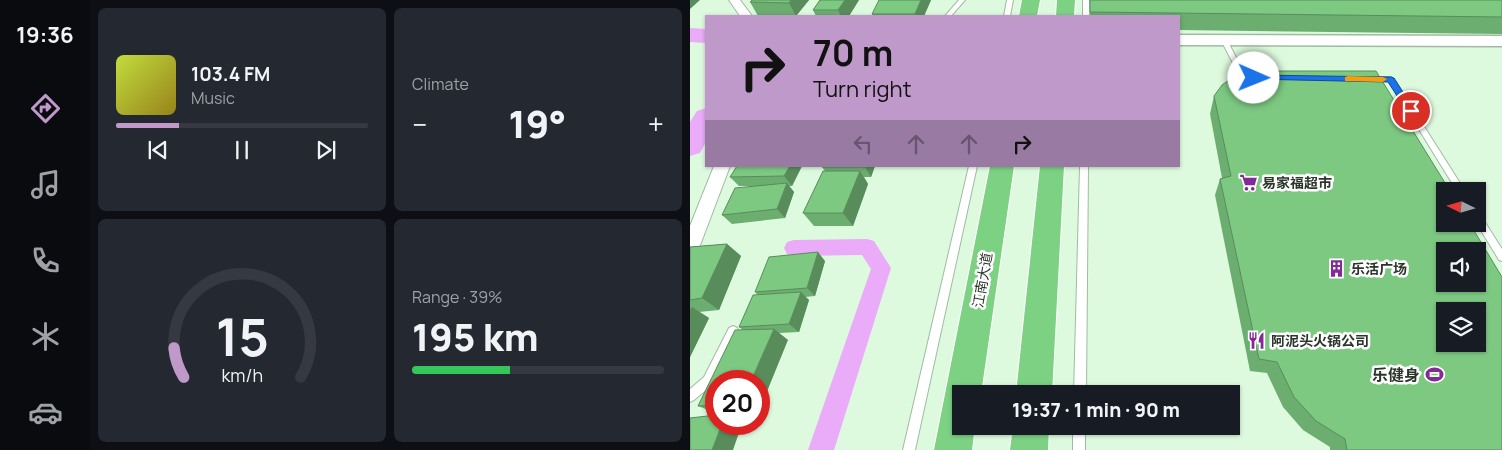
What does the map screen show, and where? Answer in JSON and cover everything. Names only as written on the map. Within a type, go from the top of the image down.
[{"type":"highway","points":[[1028,15],[1031,0]]},
{"type":"highway","points":[[1065,15],[1066,0]]},
{"type":"highway","name":"江南大道","points":[[965,385],[1002,167]]},
{"type":"highway","points":[[1035,385],[1052,167]]},
{"type":"highway","points":[[953,450],[956,435]]},
{"type":"highway","points":[[1029,450],[1030,435]]},
{"type":"street","points":[[734,0],[745,15]]},
{"type":"street","points":[[1180,40],[1502,41]]},
{"type":"street","points":[[690,248],[722,167]]},
{"type":"lane","points":[[949,15],[962,0]]},
{"type":"lane","points":[[1007,15],[1010,0]]},
{"type":"lane","points":[[1086,0],[1086,15]]},
{"type":"lane","points":[[1224,40],[1238,68],[1254,78],[1263,78]]},
{"type":"lane","points":[[1362,79],[1391,79],[1455,182]]},
{"type":"lane","points":[[909,450],[973,167]]},
{"type":"lane","points":[[1080,385],[1084,167]]},
{"type":"lane","points":[[1486,231],[1502,257]]},
{"type":"lane","points":[[690,396],[708,381],[733,331]]},
{"type":"lane","points":[[1079,435],[1079,450]]},
{"type":"building","points":[[752,0],[791,0],[789,3],[750,2]]},
{"type":"building","points":[[820,0],[845,0],[838,10],[813,10]]},
{"type":"building","points":[[879,0],[921,0],[915,14],[872,14]]},
{"type":"building","points":[[1090,0],[1502,0],[1502,17],[1090,12]]},
{"type":"building","name":"乐活广场","points":[[1255,71],[1376,71],[1444,182],[1436,182],[1436,232],[1475,232],[1481,242],[1436,242],[1436,292],[1486,292],[1486,250],[1502,277],[1502,450],[1347,450],[1345,439],[1316,421],[1294,397],[1277,362],[1259,359],[1220,179],[1231,176],[1214,96],[1222,85],[1236,75]]},
{"type":"building","points":[[736,167],[789,167],[784,176],[730,177]]},
{"type":"building","points":[[823,171],[860,171],[843,213],[803,213]]},
{"type":"building","points":[[787,183],[777,209],[722,215],[735,188]]},
{"type":"building","points":[[727,244],[702,298],[690,300],[690,247]]},
{"type":"building","points":[[818,252],[807,288],[755,292],[769,257]]},
{"type":"building","points":[[801,292],[789,324],[739,327],[753,295]]},
{"type":"building","points":[[774,329],[756,370],[716,370],[735,330]]},
{"type":"building","points":[[705,392],[705,406],[698,406]]},
{"type":"building","points":[[705,416],[705,435],[718,435],[712,450],[690,450],[690,418]]},
{"type":"waterway","points":[[690,35],[705,36]]},
{"type":"waterway","points":[[690,146],[705,119]]},
{"type":"waterway","points":[[794,248],[867,247],[881,268],[821,450]]},
{"type":"slow traffic","points":[[1348,79],[1383,79]]},
{"type":"place","name":"易家福超市","points":[[1248,182]]},
{"type":"place","name":"乐活广场","points":[[1337,268]]},
{"type":"place","name":"阿泥头火锅公司","points":[[1257,340]]},
{"type":"place","name":"乐健身","points":[[1434,375]]},
{"type":"route","points":[[1254,78],[1391,79],[1411,111]]}]
